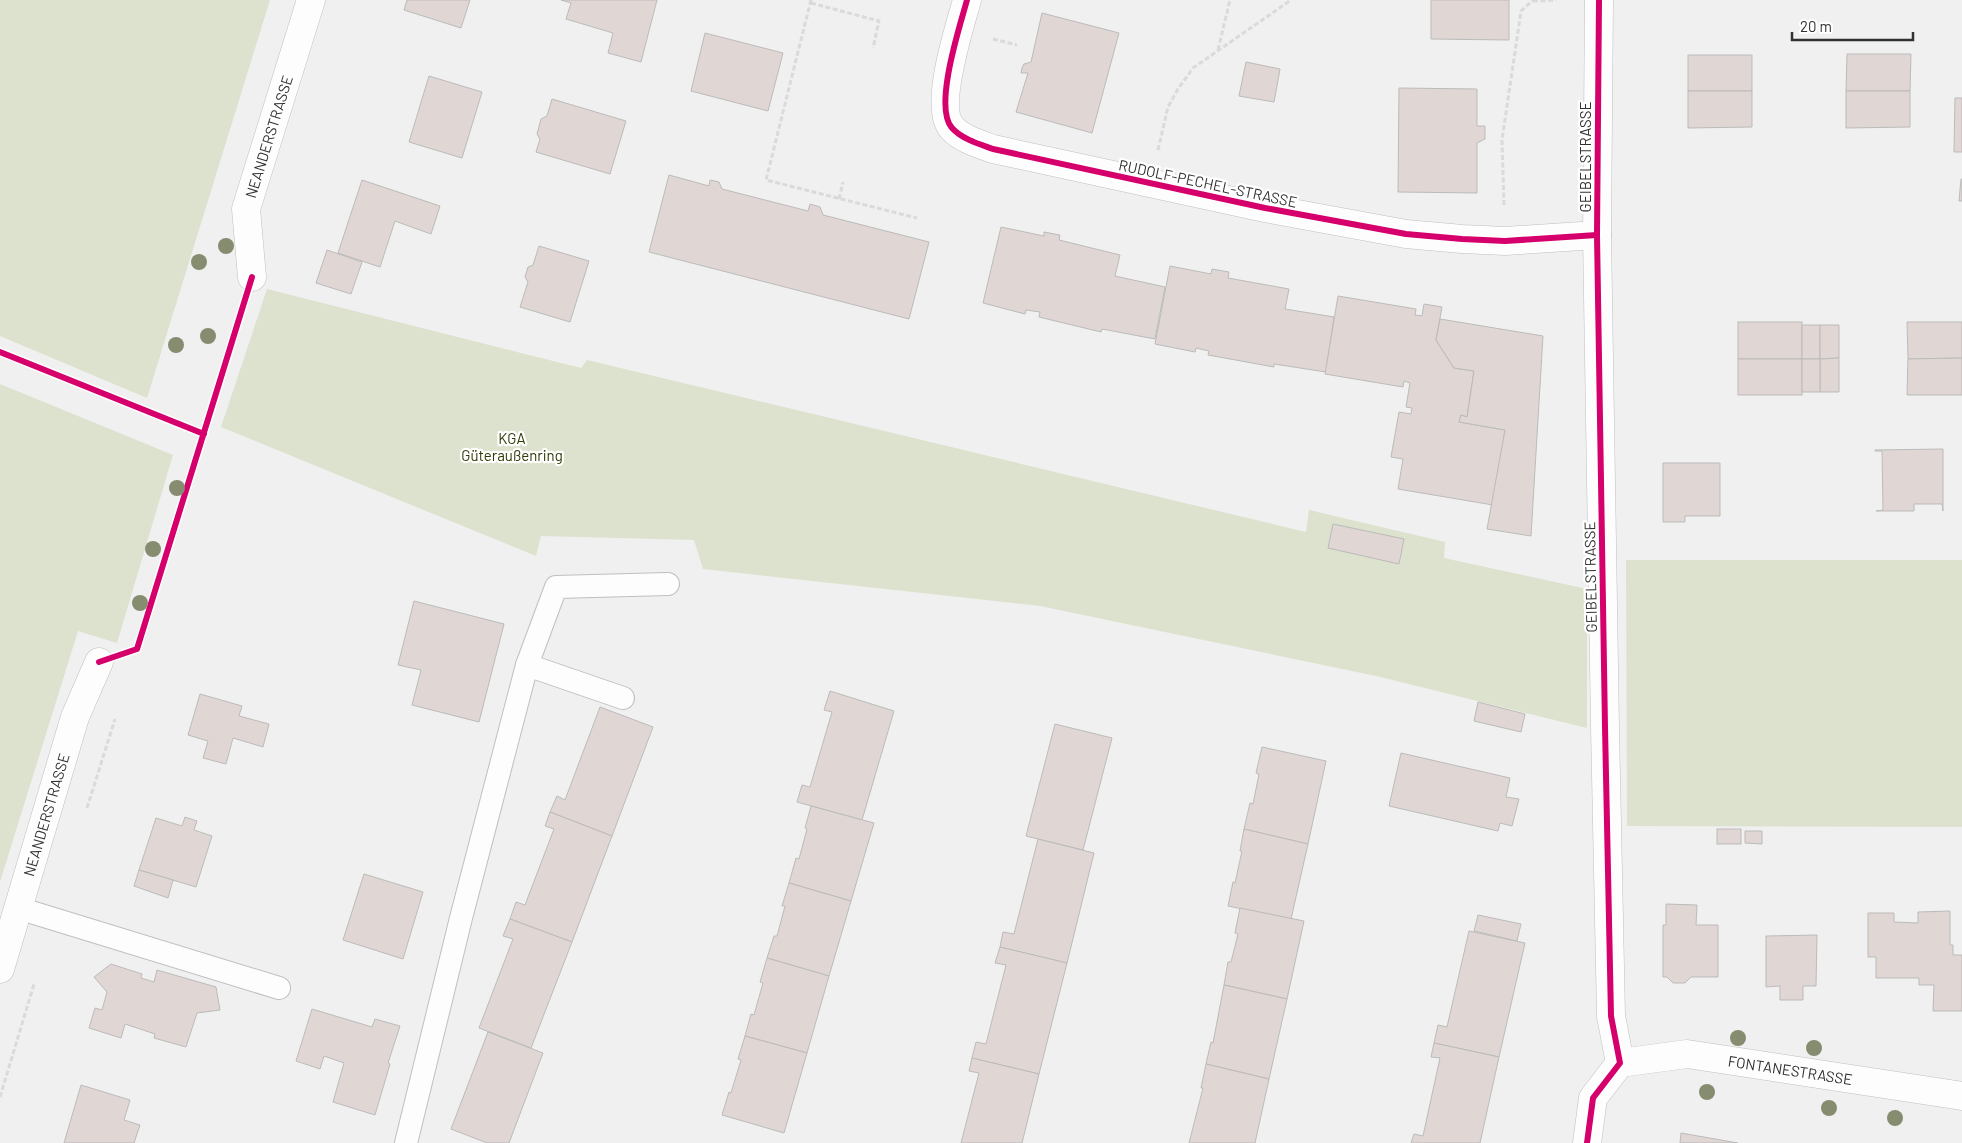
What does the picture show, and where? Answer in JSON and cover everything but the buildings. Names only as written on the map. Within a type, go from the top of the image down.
[{"type":"street","name":"NEANDERSTRASSE","points":[[252,277],[246,209],[311,0]]},
{"type":"street","name":"RUDOLF-PECHEL-STRASSE","points":[[967,0],[947,77],[945,98],[946,113],[951,127],[969,141],[993,149],[1150,184],[1265,208],[1406,234],[1505,241],[1597,235]]},
{"type":"street","name":"GEIBELSTRASSE","points":[[1599,0],[1597,235],[1611,1016],[1620,1063]]},
{"type":"street","name":"NEANDERSTRASSE","points":[[0,969],[75,716],[99,662]]},
{"type":"street","name":"FONTANESTRASSE","points":[[1620,1063],[1687,1054],[1962,1096]]},
{"type":"street","points":[[1587,1143],[1593,1098],[1620,1063]]},
{"type":"lane","points":[[406,1143],[461,918],[527,665],[556,587],[668,584]]},
{"type":"lane","points":[[527,665],[623,698]]},
{"type":"lane","points":[[18,908],[279,988]]},
{"type":"path","points":[[1218,50],[1230,0]]},
{"type":"path","points":[[1150,184],[1168,107],[1193,68],[1291,0]]},
{"type":"path","points":[[1505,241],[1502,140],[1521,11],[1533,0],[1556,0]]},
{"type":"path","points":[[873,48],[879,21],[811,2],[766,180],[917,218]]},
{"type":"path","points":[[840,199],[843,182]]},
{"type":"path","points":[[0,1097],[11,1060]]},
{"type":"green space","points":[[0,0],[270,0],[147,398],[0,336]]},
{"type":"green space","name":"KGA Güteraußenring","points":[[267,289],[581,368],[587,360],[1306,532],[1309,510],[1445,542],[1444,558],[1587,589],[1587,728],[1376,676],[1040,606],[703,569],[694,540],[541,536],[536,556],[221,427]]},
{"type":"green space","points":[[0,384],[173,455],[117,643],[78,631],[0,882]]},
{"type":"green space","points":[[1626,560],[1962,560],[1962,827],[1627,826]]},
{"type":"cycle path","points":[[967,0],[954,46],[945,103],[947,118],[952,128],[966,138],[982,145],[993,149],[1265,208],[1406,234],[1505,241],[1597,235]]},
{"type":"cycle path","points":[[1587,1143],[1593,1098],[1620,1063],[1611,1016],[1605,727],[1597,235],[1599,0]]},
{"type":"cycle path","points":[[99,662],[137,649],[252,277]]},
{"type":"cycle path","points":[[0,352],[204,434]]}]
